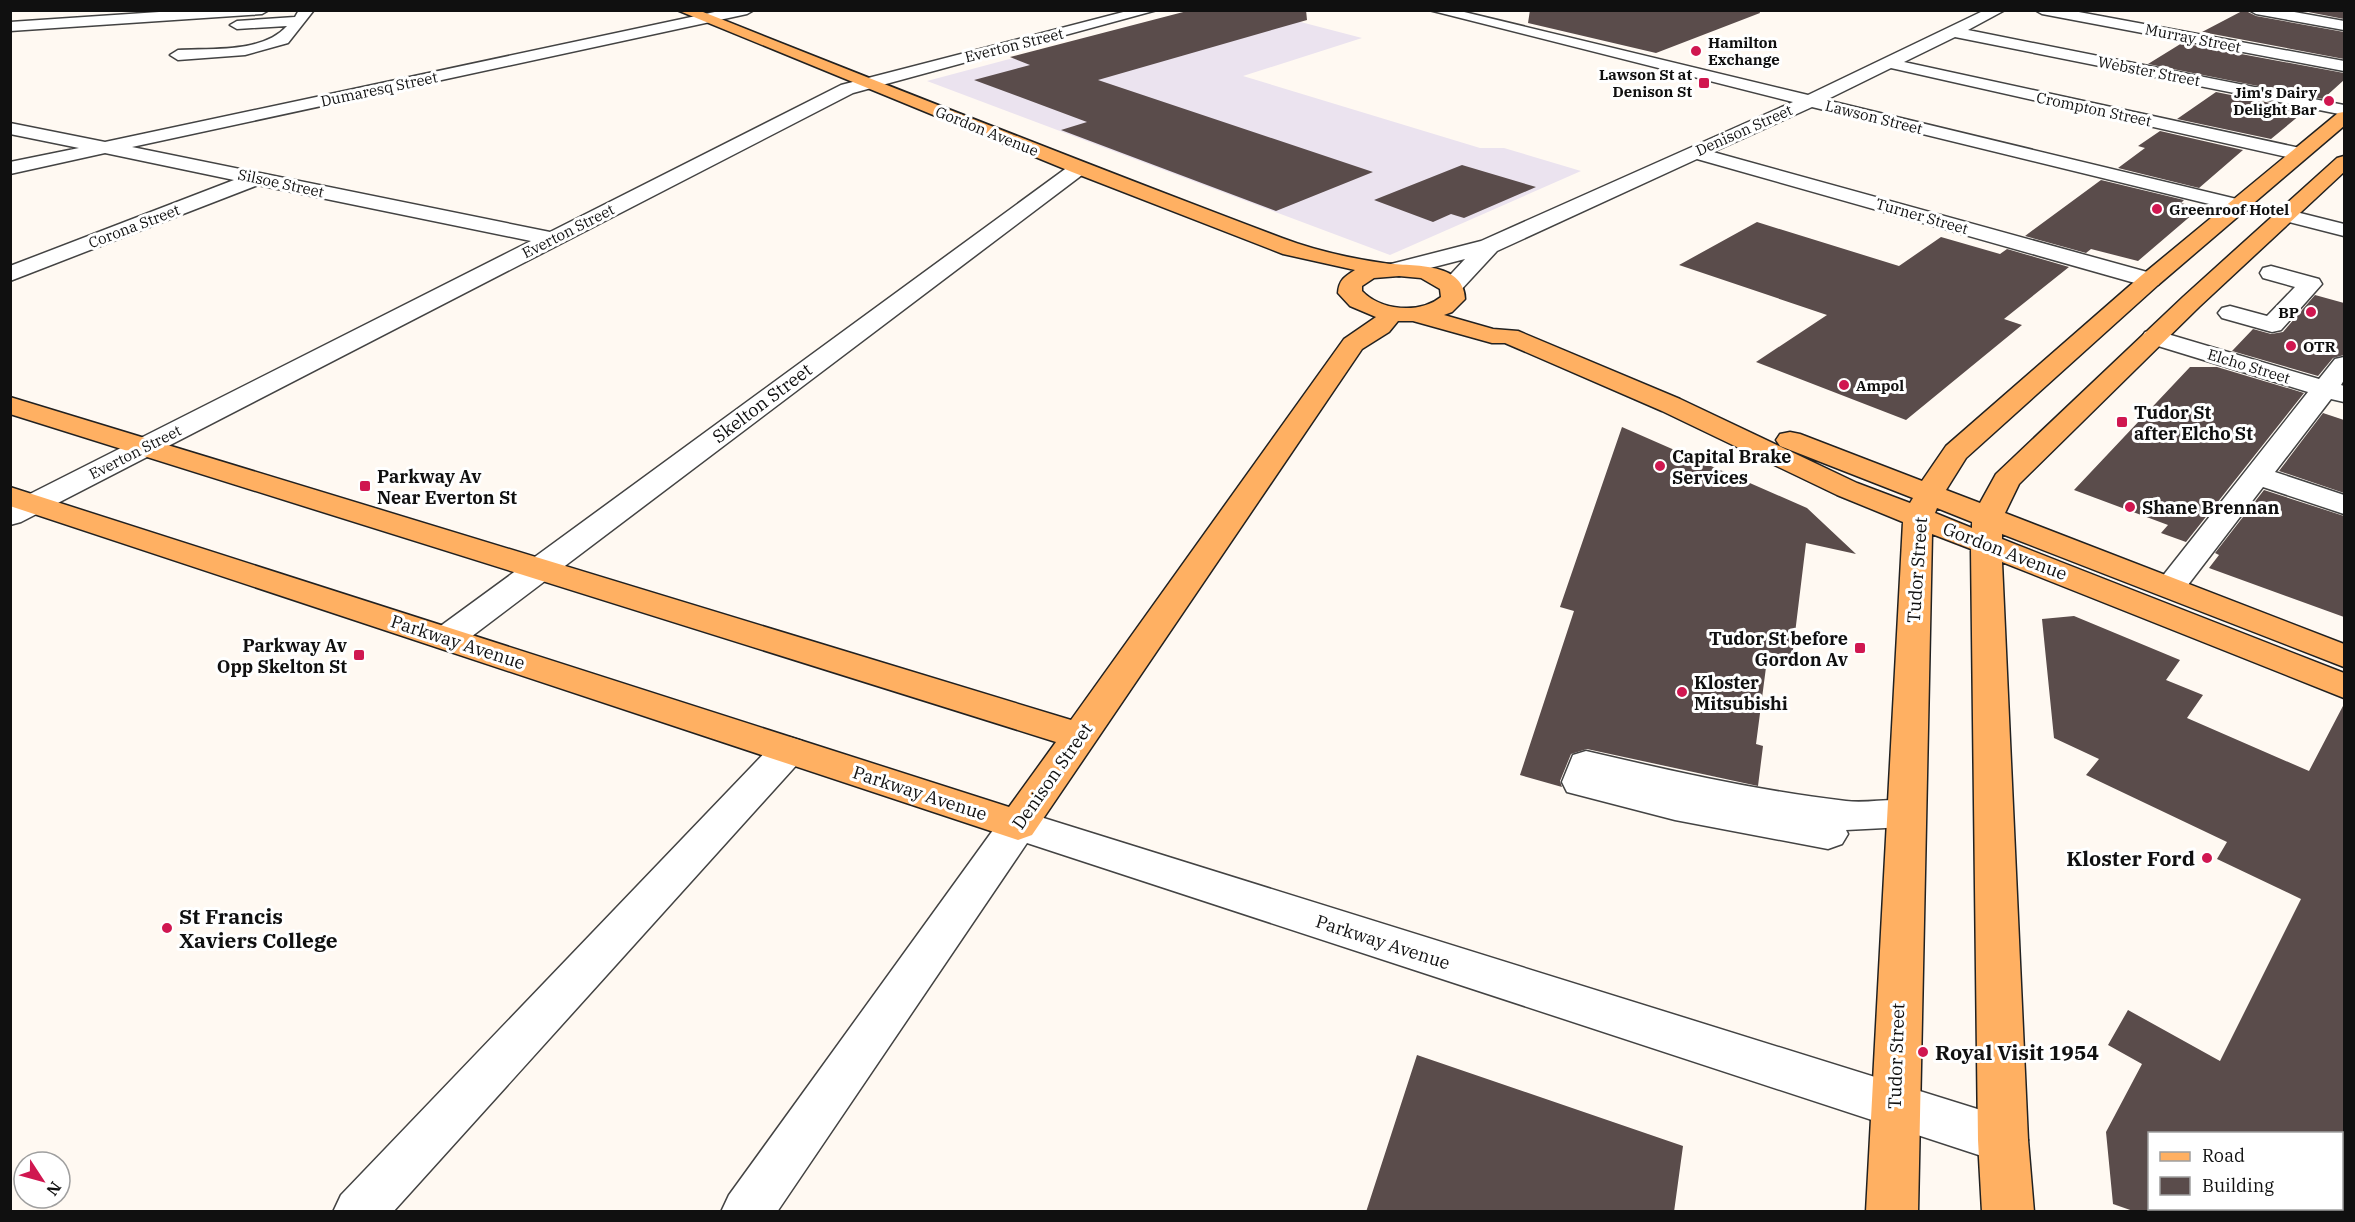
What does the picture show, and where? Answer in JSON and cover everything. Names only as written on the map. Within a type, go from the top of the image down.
[{"type":"main road","name":"Gordon Avenue","points":[[684,10],[1079,168],[1291,249],[1435,276],[1451,295],[1503,326],[1509,336]]},
{"type":"main road","name":"Tudor Street","points":[[1892,1212],[1905,813],[1923,505],[1956,452],[2150,280],[2242,206],[2344,117]]},
{"type":"main road","points":[[2008,1212],[2003,1140],[1987,530],[2006,480],[2154,337],[2344,162]]},
{"type":"main road","name":"Gordon Avenue","points":[[1291,249],[1354,293],[1403,314],[1492,336],[1509,336],[1671,405],[1788,462],[1923,505],[1987,530],[2344,686]]},
{"type":"main road","points":[[1356,340],[1353,332],[1354,293],[1362,274],[1391,269]]},
{"type":"main road","points":[[1403,314],[1436,310],[1451,295]]},
{"type":"main road","name":"Denison Street","points":[[1018,825],[1356,340],[1403,314]]},
{"type":"main road","points":[[10,405],[540,567],[1080,736]]},
{"type":"main road","name":"Parkway Avenue","points":[[18,505],[447,638],[1018,825]]},
{"type":"main road","name":"Gordon Avenue","points":[[1987,530],[2170,587],[2344,656]]},
{"type":"street","points":[[10,27],[262,10]]},
{"type":"street","name":"Dumaresq Street","points":[[10,168],[747,10]]},
{"type":"street","name":"Everton Street","points":[[18,505],[148,447],[847,89],[1150,10]]},
{"type":"street","name":"Lawson Street","points":[[1436,10],[2242,206]]},
{"type":"street","name":"Denison Street","points":[[1391,269],[1489,246],[1810,101],[1998,10]]},
{"type":"street","name":"Murray Street","points":[[2042,10],[2344,66]]},
{"type":"street","points":[[2256,10],[2344,26]]},
{"type":"street","points":[[1492,24],[1525,14]]},
{"type":"street","points":[[164,17],[150,31],[304,16]]},
{"type":"street","points":[[178,55],[245,50],[283,40],[304,16]]},
{"type":"street","name":"Webster Street","points":[[1954,32],[2344,110]]},
{"type":"street","name":"Crompton Street","points":[[1889,63],[2300,154]]},
{"type":"street","name":"Silsoe Street","points":[[10,128],[551,239]]},
{"type":"street","name":"Turner Street","points":[[1695,153],[2150,280]]},
{"type":"street","name":"Skelton Street","points":[[447,638],[1079,168]]},
{"type":"street","name":"Corona Street","points":[[10,274],[257,178]]},
{"type":"street","points":[[2288,216],[2344,230]]},
{"type":"street","name":"Denison Street","points":[[1451,295],[1489,246]]},
{"type":"street","points":[[2230,313],[2272,325],[2311,284],[2271,273]]},
{"type":"street","name":"Elcho Street","points":[[2154,337],[2335,391]]},
{"type":"street","points":[[2170,587],[2257,476],[2335,391],[2344,364]]},
{"type":"street","points":[[2257,476],[2344,505]]},
{"type":"street","points":[[359,1212],[789,750]]},
{"type":"street","points":[[1828,834],[1675,806],[1581,782],[1586,764],[1679,787],[1849,816],[1905,813]]},
{"type":"street","name":"Denison Street","points":[[747,1212],[1018,825]]},
{"type":"street","name":"Parkway Avenue","points":[[1018,825],[2003,1140]]},
{"type":"shaded area","points":[[1190,11],[1259,11],[1362,38],[1243,76],[1480,148],[1504,148],[1581,171],[1390,255],[927,81]]},
{"type":"building","points":[[1191,10],[1306,10],[1307,20],[1098,80],[1373,172],[1276,211],[1061,130],[1087,122],[974,80],[1030,65],[1010,57]]},
{"type":"building","points":[[1530,10],[1759,10],[1760,13],[1656,53],[1528,23]]},
{"type":"building","points":[[2244,10],[2256,16],[2344,32],[2344,59],[2202,32]]},
{"type":"building","points":[[2298,10],[2344,10],[2344,19]]},
{"type":"building","points":[[2182,43],[2344,73],[2344,80],[2323,99],[2148,64]]},
{"type":"building","points":[[2216,92],[2306,110],[2271,139],[2177,119]]},
{"type":"building","points":[[2160,131],[2243,150],[2199,188],[2118,168],[2145,148],[2138,146]]},
{"type":"building","points":[[1462,165],[1536,187],[1464,218],[1451,214],[1433,222],[1374,200]]},
{"type":"building","points":[[2101,180],[2184,200],[2181,203],[2200,208],[2138,261],[2091,249],[2086,253],[2025,236]]},
{"type":"building","points":[[1757,222],[1899,266],[1941,237],[2000,254],[2007,249],[2069,267],[2004,319],[2022,325],[1906,420],[1756,362],[1827,315],[1679,265]]},
{"type":"building","points":[[2315,295],[2344,303],[2344,355],[2333,358],[2318,376],[2232,351],[2253,329],[2271,334],[2283,332]]},
{"type":"building","points":[[2190,367],[2217,367],[2304,393],[2186,542],[2161,533],[2168,525],[2074,490]]},
{"type":"building","points":[[2323,413],[2344,420],[2344,493],[2279,471]]},
{"type":"building","points":[[1622,427],[1807,508],[1856,554],[1806,543],[1792,658],[1768,652],[1756,744],[1763,746],[1758,786],[1587,749],[1571,754],[1560,781],[1562,787],[1520,775],[1574,611],[1560,607]]},
{"type":"building","points":[[2264,490],[2344,516],[2344,617],[2209,568],[2219,555],[2215,553]]},
{"type":"building","points":[[2074,616],[2180,660],[2166,680],[2203,695],[2187,718],[2309,771],[2344,704],[2344,1134],[2343,1132],[2148,1132],[2148,1210],[2150,1212],[2136,1212],[2113,1204],[2106,1132],[2142,1064],[2108,1045],[2128,1010],[2220,1061],[2301,899],[2217,859],[2227,842],[2086,775],[2099,759],[2054,738],[2042,619]]},
{"type":"building","points":[[1417,1055],[1683,1146],[1674,1212],[1366,1212]]},
{"type":"place","name":"Hamilton Exchange","points":[[1696,51]]},
{"type":"place","name":"Lawson St at Denison St","points":[[1704,83]]},
{"type":"place","name":"Jim's Dairy Delight Bar","points":[[2329,101]]},
{"type":"place","name":"Greenroof Hotel","points":[[2157,209]]},
{"type":"place","name":"BP","points":[[2311,312]]},
{"type":"place","name":"OTR","points":[[2291,346]]},
{"type":"place","name":"Ampol","points":[[1844,385]]},
{"type":"place","name":"Tudor St after Elcho St","points":[[2122,422]]},
{"type":"place","name":"Capital Brake Services","points":[[1660,466]]},
{"type":"place","name":"Parkway Av Near Everton St","points":[[365,486]]},
{"type":"place","name":"Shane Brennan","points":[[2130,507]]},
{"type":"place","name":"Tudor St before Gordon Av","points":[[1860,648]]},
{"type":"place","name":"Parkway Av Opp Skelton St","points":[[359,655]]},
{"type":"place","name":"Kloster Mitsubishi","points":[[1682,692]]},
{"type":"place","name":"Kloster Ford","points":[[2207,858]]},
{"type":"place","name":"St Francis Xaviers College","points":[[167,928]]},
{"type":"place","name":"Royal Visit 1954","points":[[1923,1052]]}]
